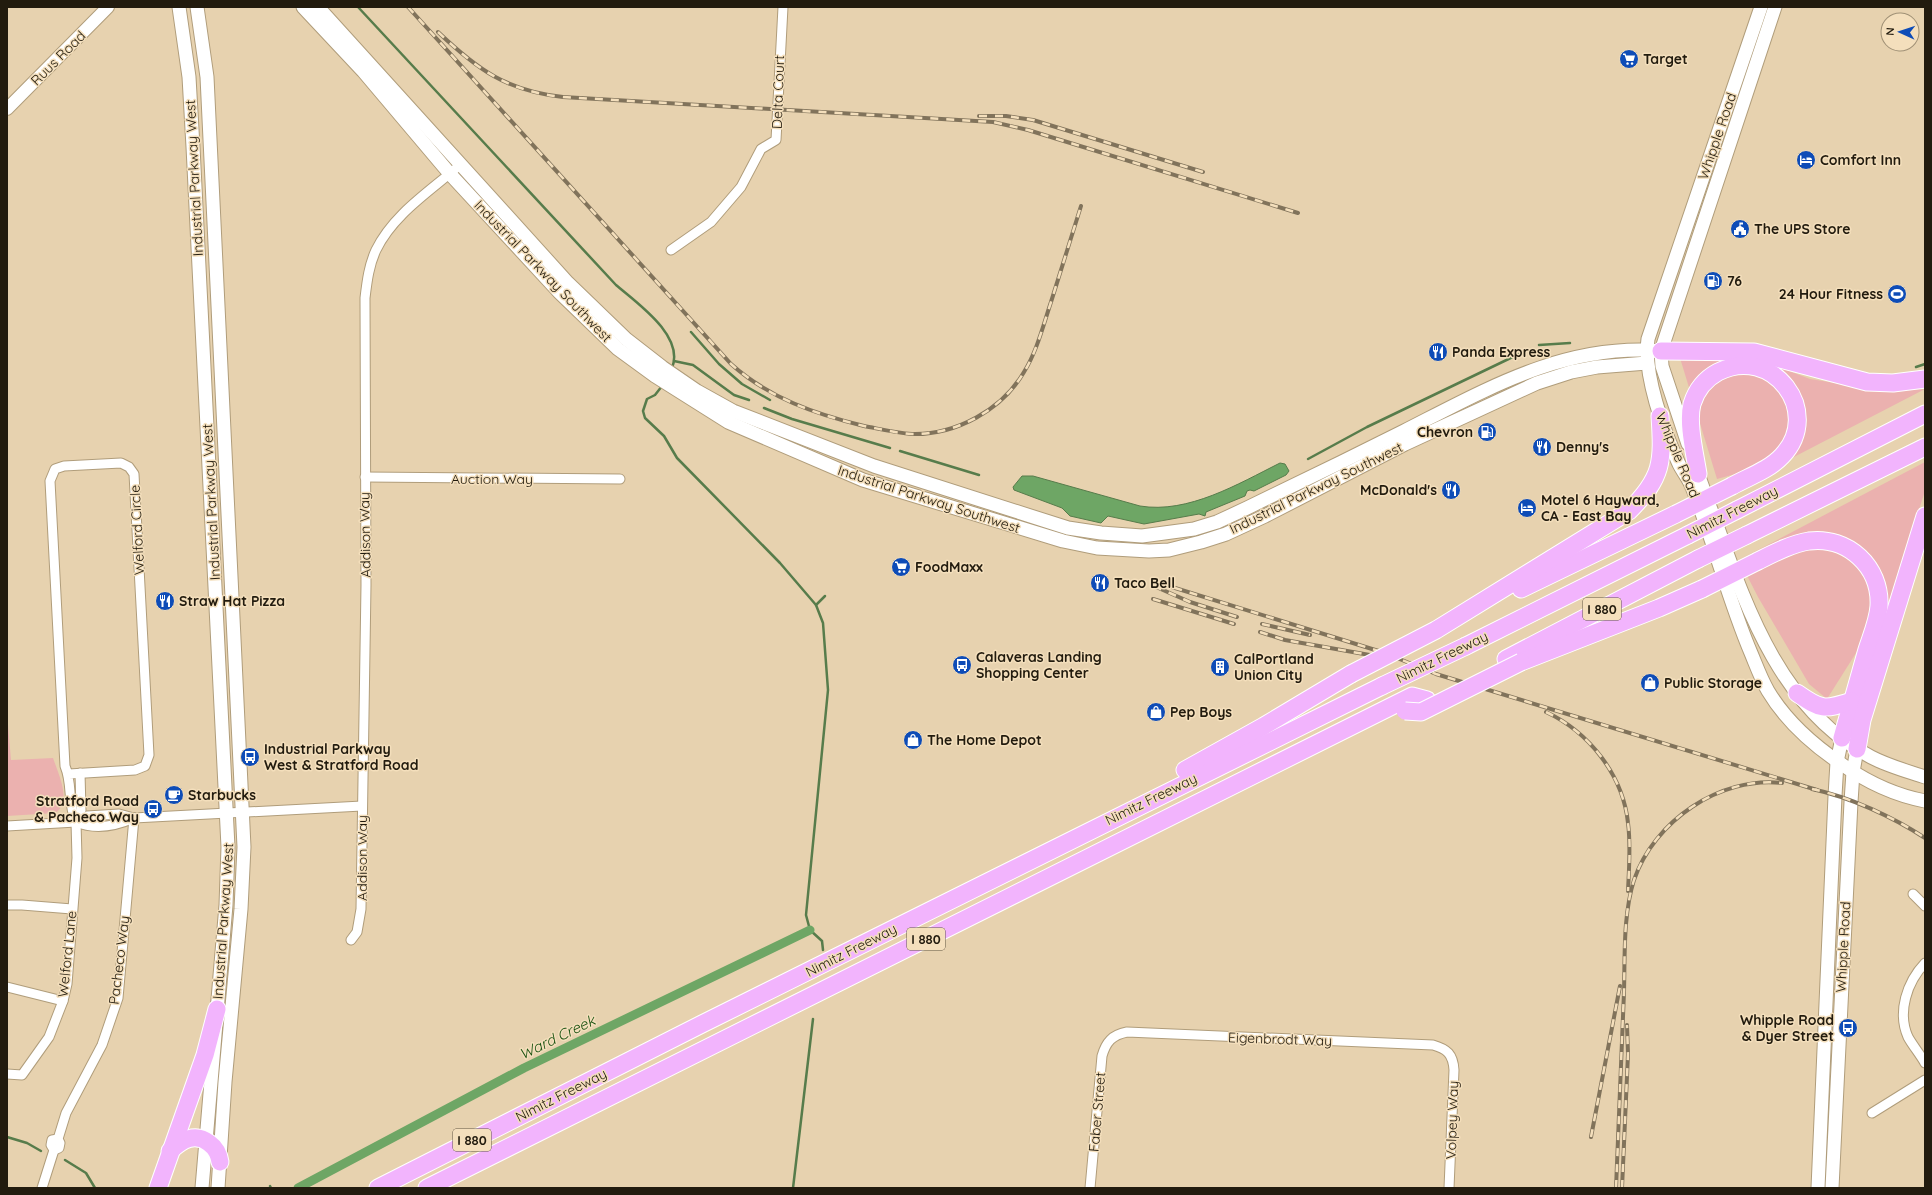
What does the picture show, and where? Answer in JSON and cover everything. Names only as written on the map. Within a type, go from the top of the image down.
[{"type":"highway","points":[[1652,354],[1754,352],[1867,382],[1893,383],[1925,379]]},
{"type":"highway","points":[[1118,816],[1131,798],[1258,730],[1351,674],[1436,630],[1732,486],[1780,458],[1787,450],[1795,433],[1797,415],[1793,397],[1782,382],[1774,375],[1758,368],[1739,366],[1722,370],[1706,380],[1695,396],[1691,414],[1698,474]]},
{"type":"highway","name":"Nimitz Freeway","points":[[378,1188],[1118,816],[1347,702],[1466,646],[1688,535],[1925,414]]},
{"type":"highway","points":[[1436,630],[1630,511],[1644,497],[1655,480],[1661,456],[1660,416]]},
{"type":"highway","name":"Nimitz Freeway","points":[[450,1188],[1427,700],[1513,660],[1698,559],[1925,447]]},
{"type":"highway","points":[[1857,749],[1862,720],[1925,516]]},
{"type":"highway","points":[[1405,711],[1421,712],[1513,660],[1659,608],[1797,544],[1818,541],[1834,543],[1849,549],[1866,563],[1876,582],[1879,607],[1842,738]]},
{"type":"highway","points":[[1797,693],[1812,703],[1824,708],[1852,701]]},
{"type":"highway","name":"I 880","points":[[427,1188],[1412,696],[1427,700]]},
{"type":"highway","name":"I 880","points":[[400,1188],[1339,718],[1347,702]]},
{"type":"highway","points":[[158,1188],[205,1055],[217,1009]]},
{"type":"highway","points":[[170,1151],[181,1141],[201,1138],[207,1141],[217,1151],[220,1162]]},
{"type":"main road","name":"Industrial Parkway West","points":[[179,7],[189,77],[227,814],[228,877],[202,1188]]},
{"type":"main road","name":"Industrial Parkway West","points":[[197,7],[207,77],[244,847],[241,908],[225,1082],[218,1188]]},
{"type":"main road","name":"Industrial Parkway Southwest","points":[[303,7],[363,71],[450,174],[559,292],[622,344],[728,422],[863,480],[1063,541],[1097,548],[1136,551],[1169,550],[1201,542],[1226,534],[1265,516],[1405,444],[1537,383],[1571,372],[1652,354]]},
{"type":"main road","name":"Industrial Parkway Southwest","points":[[318,7],[622,344]]},
{"type":"main road","name":"Whipple Road","points":[[1761,7],[1650,334],[1652,354],[1660,416],[1679,464],[1692,486],[1741,630],[1768,691],[1793,724],[1808,739],[1837,762]]},
{"type":"main road","name":"Whipple Road","points":[[1652,354],[1775,7]]},
{"type":"main road","name":"Industrial Parkway Southwest","points":[[694,396],[874,466],[1068,528],[1124,536],[1194,529],[1223,519],[1301,482],[1486,389],[1536,368],[1592,354],[1631,349],[1652,354]]},
{"type":"main road","name":"Whipple Road","points":[[1652,354],[1662,366],[1698,474],[1745,602],[1765,643],[1797,693],[1824,723],[1857,749],[1853,772],[1843,938],[1832,1188]]},
{"type":"main road","points":[[863,480],[874,466]]},
{"type":"main road","points":[[1301,482],[1303,496]]},
{"type":"main road","name":"Whipple Road","points":[[1818,1188],[1837,762],[1842,738]]},
{"type":"main road","points":[[1857,749],[1883,763],[1925,777]]},
{"type":"main road","points":[[1837,762],[1885,788],[1925,801]]},
{"type":"street","name":"Ruus Road","points":[[7,108],[108,7]]},
{"type":"street","name":"Delta Court","points":[[671,250],[710,222],[742,187],[760,149],[776,140],[783,7]]},
{"type":"street","name":"Addison Way","points":[[351,940],[356,932],[361,909],[366,607],[364,477],[365,298],[368,273],[376,250],[389,229],[406,211],[461,164]]},
{"type":"street","name":"Welford Circle","points":[[68,774],[135,770],[146,766],[149,755],[134,474],[129,467],[121,463],[64,466],[55,469],[50,477],[65,766],[68,774],[71,811],[76,822]]},
{"type":"street","name":"Auction Way","points":[[364,477],[620,479]]},
{"type":"street","points":[[76,822],[80,810],[80,773]]},
{"type":"street","points":[[7,826],[76,822],[87,816],[119,814],[134,818],[362,806]]},
{"type":"street","name":"Pacheco Way","points":[[42,1188],[54,1150],[51,1145],[52,1140],[58,1138],[66,1112],[102,1045],[118,998],[134,818]]},
{"type":"street","name":"Welford Lane","points":[[7,1074],[22,1075],[49,1037],[63,1001],[67,984],[77,858],[76,822]]},
{"type":"street","points":[[1913,894],[1925,906]]},
{"type":"street","points":[[7,905],[72,908]]},
{"type":"street","points":[[1925,963],[1915,974],[1908,990],[1903,1021],[1908,1036],[1925,1063]]},
{"type":"street","points":[[7,987],[63,1001]]},
{"type":"street","name":"Eigenbrodt Way","points":[[1110,1039],[1117,1034],[1126,1032],[1433,1045],[1450,1053]]},
{"type":"street","name":"Faber Street","points":[[1090,1188],[1102,1056],[1110,1039]]},
{"type":"street","name":"Volpey Way","points":[[1449,1188],[1454,1070],[1454,1061],[1450,1053]]},
{"type":"street","points":[[1872,1112],[1925,1080]]},
{"type":"shaded area","points":[[1753,357],[1810,379],[1886,391],[1925,389],[1790,459],[1717,479],[1680,358]]},
{"type":"shaded area","points":[[1925,462],[1925,491],[1890,599],[1827,699],[1809,684],[1758,597],[1739,560]]},
{"type":"shaded area","points":[[1280,463],[1285,464],[1289,471],[1286,475],[1254,491],[1247,491],[1245,496],[1206,512],[1205,516],[1199,514],[1144,524],[1108,516],[1101,523],[1070,516],[1062,508],[1014,490],[1013,487],[1022,476],[1033,476],[1140,506],[1176,506],[1230,488]]},
{"type":"shaded area","points":[[7,713],[11,760],[53,758],[61,779],[64,795],[60,808],[55,813],[7,816]]},
{"type":"waterway","points":[[358,7],[616,285],[657,321],[666,332],[672,344],[674,356],[672,368]]},
{"type":"waterway","points":[[691,332],[719,364],[742,384],[770,400]]},
{"type":"waterway","points":[[1539,345],[1570,343]]},
{"type":"waterway","points":[[1308,459],[1367,427],[1519,354]]},
{"type":"waterway","points":[[674,361],[693,365],[734,395],[749,400]]},
{"type":"waterway","points":[[1916,367],[1925,364]]},
{"type":"waterway","points":[[662,386],[655,395],[647,399],[643,411],[645,418],[664,436],[677,458],[780,563],[816,605],[823,623],[828,690],[806,915],[810,930],[822,941],[823,950]]},
{"type":"waterway","points":[[764,408],[792,419],[890,448]]},
{"type":"waterway","points":[[900,451],[979,475]]},
{"type":"waterway","points":[[816,605],[825,596]]},
{"type":"waterway","name":"Ward Creek","points":[[298,1188],[524,1068],[810,930]]},
{"type":"waterway","name":"Ward Creek","points":[[793,1188],[813,1019]]},
{"type":"waterway","name":"Ward Creek","points":[[7,1137],[27,1143],[41,1151]]},
{"type":"waterway","name":"Ward Creek","points":[[65,1160],[86,1173],[95,1188]]},
{"type":"railway","points":[[408,7],[731,364],[746,376],[777,395],[793,403],[828,416],[864,426],[912,434],[929,433],[961,425],[990,409],[1015,386],[1033,356],[1081,206]]},
{"type":"railway","points":[[438,32],[480,68],[509,84],[525,90],[543,94],[563,97],[993,122],[1028,130],[1298,213]]},
{"type":"railway","points":[[979,116],[1006,116],[1033,120],[1203,172]]},
{"type":"railway","points":[[1159,583],[1385,653],[1436,674],[1817,790]]},
{"type":"railway","points":[[1154,586],[1190,602],[1237,617]]},
{"type":"railway","points":[[1153,599],[1234,624]]},
{"type":"railway","points":[[1262,624],[1310,635]]},
{"type":"railway","points":[[1260,632],[1285,640],[1381,657]]},
{"type":"railway","points":[[1546,712],[1562,721],[1590,743],[1611,772],[1619,788],[1625,805],[1629,831],[1630,857],[1628,891]]},
{"type":"railway","points":[[1616,1188],[1625,935],[1630,893],[1634,880],[1644,859],[1657,839],[1673,822],[1692,807],[1713,795],[1736,787],[1759,783],[1782,783]]},
{"type":"railway","points":[[1812,789],[1856,802],[1885,815],[1925,838]]},
{"type":"railway","points":[[1591,1137],[1620,986]]},
{"type":"railway","points":[[1622,1188],[1628,1054],[1627,1025]]},
{"type":"place","name":"Target","points":[[1629,59]]},
{"type":"place","name":"Comfort Inn","points":[[1806,160]]},
{"type":"place","name":"The UPS Store","points":[[1740,229]]},
{"type":"place","name":"76","points":[[1713,281]]},
{"type":"place","name":"24 Hour Fitness","points":[[1897,294]]},
{"type":"place","name":"Panda Express","points":[[1438,352]]},
{"type":"place","name":"Chevron","points":[[1487,432]]},
{"type":"place","name":"Denny's","points":[[1542,447]]},
{"type":"place","name":"McDonald's","points":[[1451,490]]},
{"type":"place","name":"Motel 6 Hayward, CA - East Bay","points":[[1527,508]]},
{"type":"place","name":"FoodMaxx","points":[[901,567]]},
{"type":"place","name":"Taco Bell","points":[[1100,583]]},
{"type":"place","name":"Straw Hat Pizza","points":[[165,601]]},
{"type":"place","name":"Calaveras Landing Shopping Center","points":[[962,665]]},
{"type":"place","name":"CalPortland Union City","points":[[1220,667]]},
{"type":"place","name":"Public Storage","points":[[1650,683]]},
{"type":"place","name":"Pep Boys","points":[[1156,712]]},
{"type":"place","name":"The Home Depot","points":[[913,740]]},
{"type":"place","name":"Industrial Parkway West & Stratford Road","points":[[250,757]]},
{"type":"place","name":"Starbucks","points":[[174,795]]},
{"type":"place","name":"Stratford Road & Pacheco Way","points":[[153,809]]},
{"type":"place","name":"Whipple Road & Dyer Street","points":[[1848,1028]]}]
